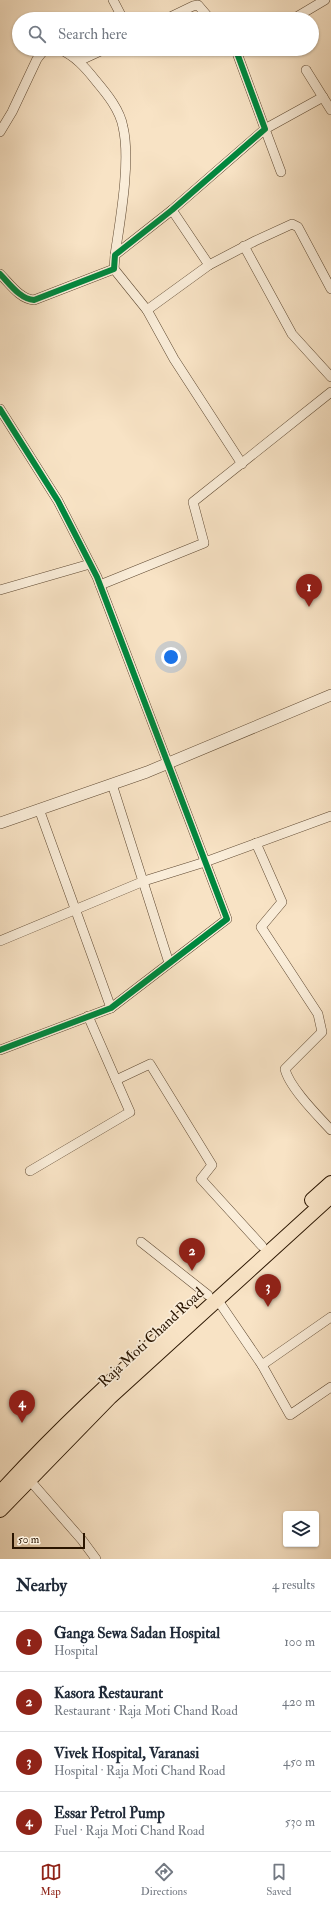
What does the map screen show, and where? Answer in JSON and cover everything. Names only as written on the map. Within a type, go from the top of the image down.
[{"type":"main road","points":[[212,1297],[262,1246],[331,1183]]},
{"type":"main road","name":"Raja Moti Chand Road","points":[[0,1510],[25,1475],[110,1397],[212,1297],[331,1196]]},
{"type":"main road","points":[[0,1493],[25,1475]]},
{"type":"street","points":[[305,12],[325,0]]},
{"type":"street","points":[[117,1],[121,12]]},
{"type":"street","points":[[181,12],[198,5],[204,12]]},
{"type":"street","points":[[0,132],[12,112],[39,56]]},
{"type":"street","points":[[71,56],[79,61],[110,99],[123,127],[125,159],[121,218],[114,269],[147,310],[174,358],[242,464]]},
{"type":"street","points":[[79,61],[90,56]]},
{"type":"street","points":[[240,56],[264,129],[281,172]]},
{"type":"street","points":[[306,70],[331,110]]},
{"type":"street","points":[[115,255],[172,210],[264,129],[323,97]]},
{"type":"street","points":[[172,210],[209,265]]},
{"type":"street","points":[[147,310],[209,265],[244,246],[295,224],[331,289]]},
{"type":"street","points":[[244,246],[292,334],[331,377]]},
{"type":"street","points":[[0,274],[26,300],[34,300],[114,269]]},
{"type":"street","points":[[100,585],[204,543],[193,502],[331,392]]},
{"type":"street","points":[[0,409],[58,501],[100,585],[227,919],[111,1008],[0,1048]]},
{"type":"street","points":[[0,590],[90,564]]},
{"type":"street","points":[[0,823],[167,763],[331,695]]},
{"type":"street","points":[[112,784],[169,963]]},
{"type":"street","points":[[38,809],[111,1008]]},
{"type":"street","points":[[0,942],[144,881],[205,862],[331,816]]},
{"type":"street","points":[[256,843],[282,902],[261,927],[318,1014],[322,1032],[285,1069],[287,1075],[305,1101],[331,1130]]},
{"type":"street","points":[[30,1171],[130,1112],[88,1016]]},
{"type":"street","points":[[116,1080],[150,1064],[212,1165],[201,1180],[262,1246]]},
{"type":"street","points":[[141,1242],[212,1297],[262,1365],[290,1415],[331,1387]]},
{"type":"street","points":[[262,1365],[331,1316]]},
{"type":"street","points":[[25,1475],[82,1540],[96,1559]]},
{"type":"cycle path","points":[[0,274],[20,294],[34,300],[114,269],[115,255],[172,210],[265,129],[238,56]]},
{"type":"cycle path","points":[[0,409],[58,501],[97,577],[227,919],[111,1008],[0,1050]]},
{"type":"place","name":"Ganga Sewa Sadan Hospital","points":[[309,607]]},
{"type":"place","name":"Kasora Restaurant","points":[[192,1271]]},
{"type":"place","name":"Vivek Hospital, Varanasi","points":[[268,1307]]},
{"type":"place","name":"Essar Petrol Pump","points":[[22,1423]]}]
